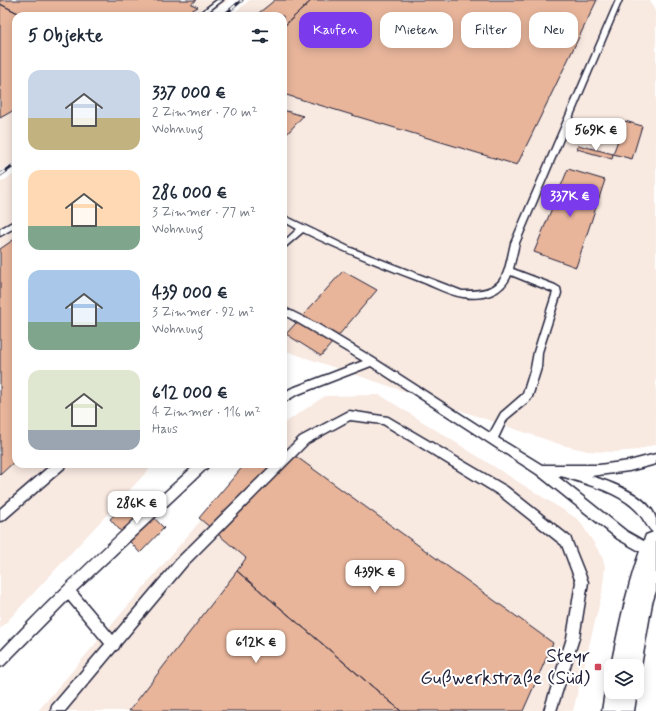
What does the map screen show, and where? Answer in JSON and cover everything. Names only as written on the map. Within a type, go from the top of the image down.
[{"type":"main road","points":[[627,659],[638,603],[655,542]]},
{"type":"main road","points":[[618,711],[620,699]]},
{"type":"lane","points":[[204,12],[220,0]]},
{"type":"lane","points":[[287,220],[302,229],[346,248],[462,294],[479,296],[493,292],[502,285],[509,271],[515,243],[619,0]]},
{"type":"lane","points":[[0,233],[12,226]]},
{"type":"lane","points":[[287,242],[302,229]]},
{"type":"lane","points":[[492,440],[504,416],[527,397],[536,368],[538,352],[557,293],[557,290],[552,287],[509,271]]},
{"type":"lane","points":[[287,312],[372,362],[541,470],[622,535],[655,542],[645,510],[634,500],[619,492],[564,472]]},
{"type":"lane","points":[[287,396],[293,392],[372,362]]},
{"type":"lane","points":[[287,457],[304,440],[349,415],[385,420],[503,490],[566,541],[582,582],[573,638],[550,711]]},
{"type":"lane","points":[[541,470],[564,472],[633,466],[656,459]]},
{"type":"lane","points":[[0,516],[55,468]]},
{"type":"lane","points":[[0,661],[32,626],[68,591],[199,468]]},
{"type":"lane","points":[[57,711],[114,645],[182,562],[276,468]]},
{"type":"lane","points":[[68,591],[114,645]]},
{"type":"shaded area","points":[[0,0],[229,0],[210,12],[12,12],[12,164],[0,171]]},
{"type":"shaded area","points":[[250,0],[650,0],[656,14],[656,444],[638,450],[614,452],[588,451],[562,445],[287,351],[287,12],[235,12]]},
{"type":"shaded area","points":[[12,176],[12,468],[150,468],[0,629],[0,183]]},
{"type":"shaded area","points":[[380,395],[579,520],[602,556],[605,567],[602,593],[573,711],[38,711],[246,468],[287,468],[287,421],[325,396]]},
{"type":"building","points":[[0,0],[197,0],[191,4],[198,7],[189,12],[16,12],[0,4]]},
{"type":"building","points":[[275,0],[312,0],[287,23],[287,12],[260,12]]},
{"type":"building","points":[[312,0],[597,0],[578,39],[578,12],[529,12],[529,48],[574,48],[517,165],[287,95],[287,23],[299,12],[299,48],[372,48],[372,12],[299,12]]},
{"type":"building","points":[[0,4],[16,12],[12,12],[12,111],[0,118]]},
{"type":"building","points":[[287,111],[303,116],[287,134]]},
{"type":"building","points":[[625,121],[642,126],[632,159],[613,154]]},
{"type":"building","points":[[578,145],[613,154],[612,159],[577,149]]},
{"type":"building","points":[[568,169],[605,180],[576,267],[534,252]]},
{"type":"building","points":[[12,241],[12,464],[0,475],[0,249]]},
{"type":"building","points":[[343,271],[377,290],[321,356],[287,335]]},
{"type":"building","points":[[287,450],[553,643],[523,711],[401,711],[237,571],[246,558],[199,518],[242,468],[287,468]]},
{"type":"building","points":[[134,497],[164,528],[140,553],[110,519]]},
{"type":"building","points":[[237,571],[401,711],[129,711]]},
{"type":"railway","points":[[228,12],[242,0]]},
{"type":"railway","points":[[0,175],[12,167]]},
{"type":"place","name":"Steyr Gußwerkstraße (Süd)","points":[[598,667]]}]
